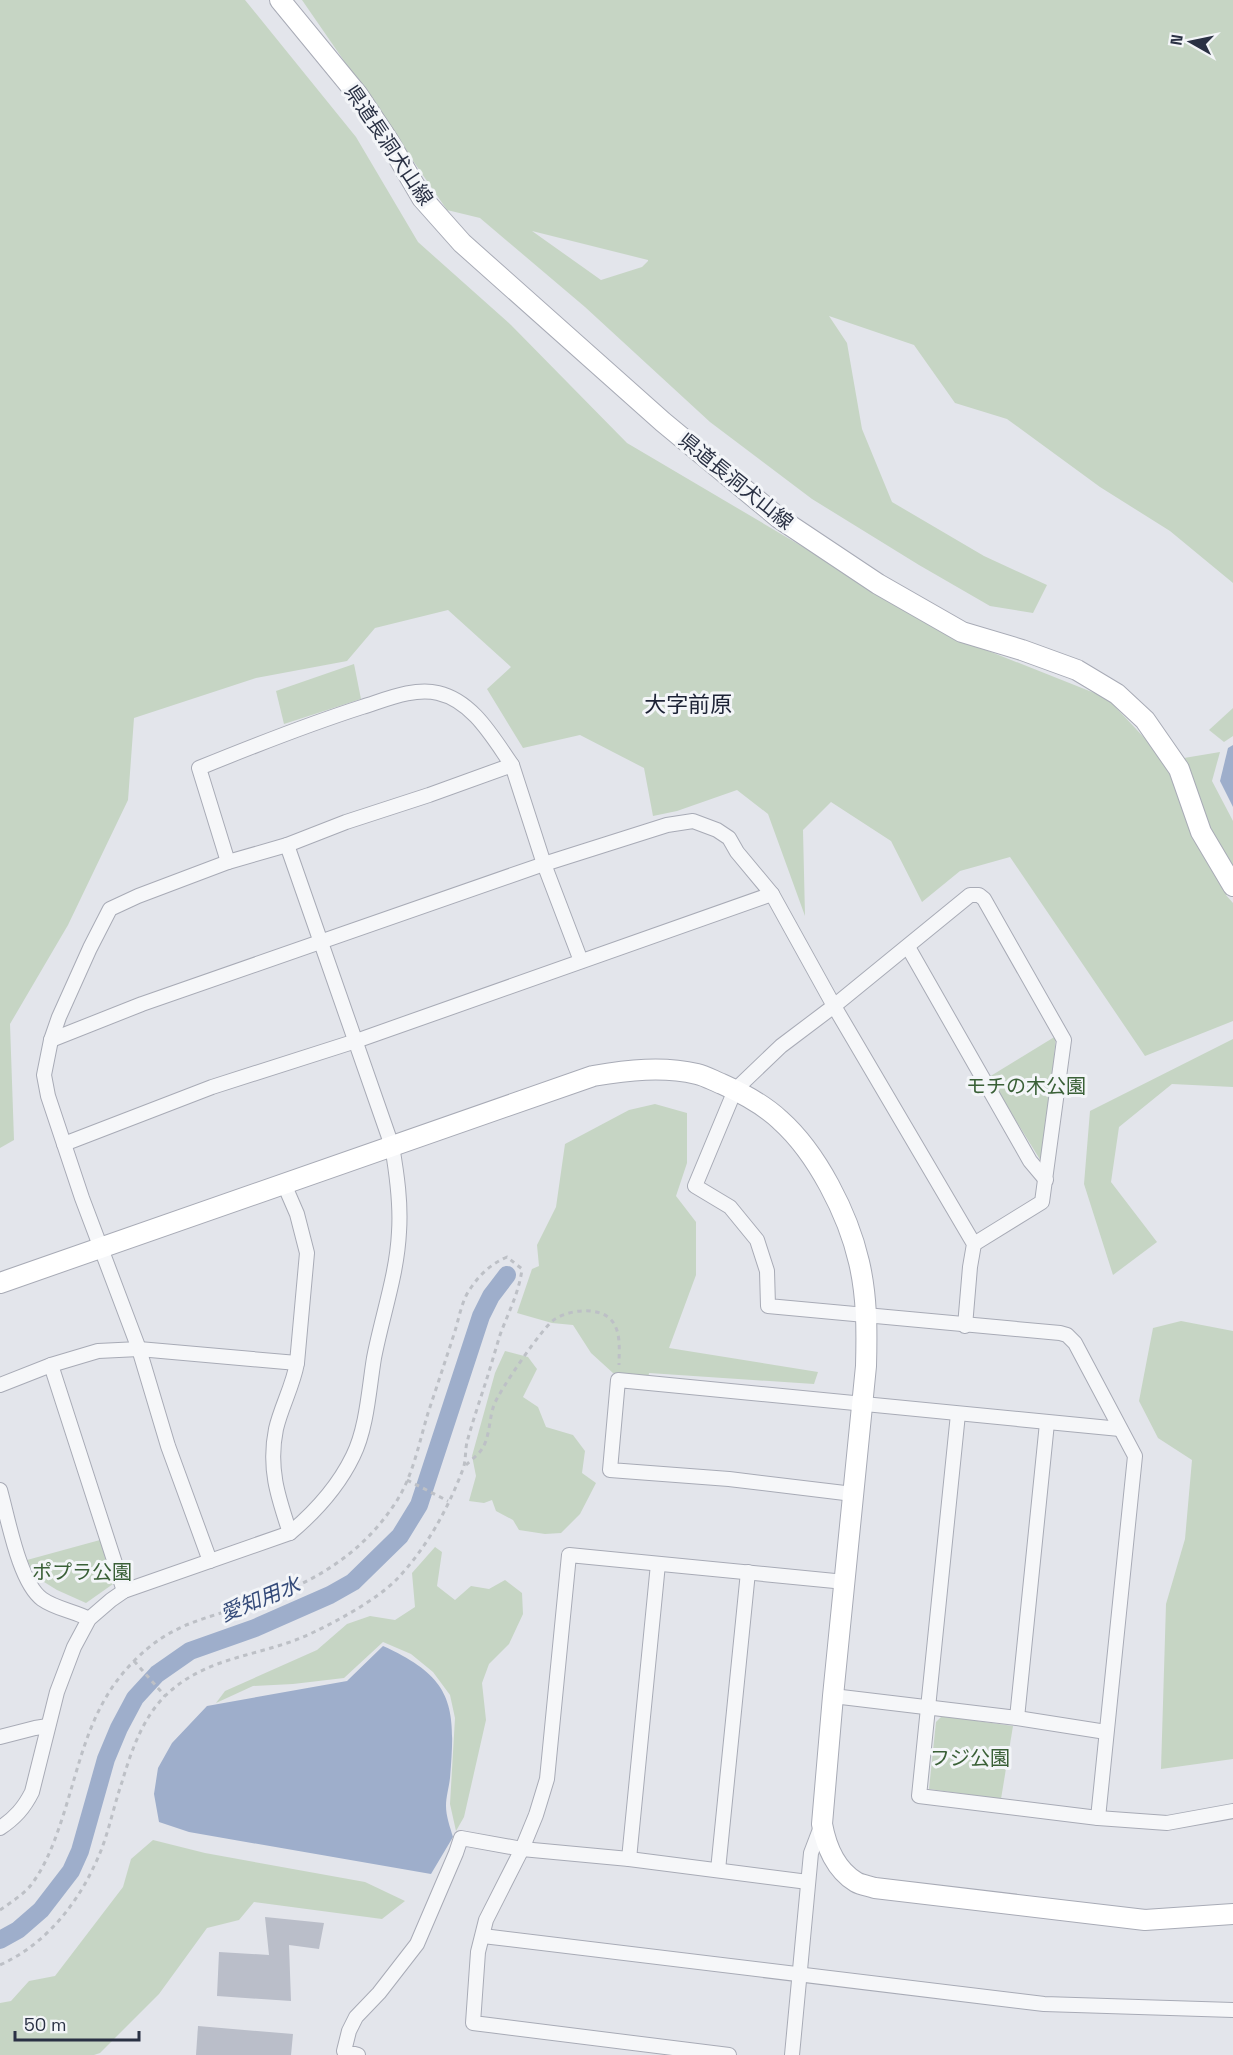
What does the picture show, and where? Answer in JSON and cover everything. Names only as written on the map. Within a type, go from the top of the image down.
[{"type":"street","name":"県道長洞犬山線","points":[[280,0],[358,95],[422,198],[462,243],[663,422],[779,518],[878,584],[962,632],[1077,670],[1117,694],[1145,720],[1179,769],[1201,832],[1233,886]]},
{"type":"street","points":[[228,862],[199,768],[307,724],[399,696],[437,692],[453,699],[480,719],[512,765],[544,864],[581,961]]},
{"type":"street","points":[[210,1561],[168,1446],[139,1349],[101,1249],[48,1096],[44,1075],[51,1040],[90,948],[110,909],[228,862],[287,845],[346,822],[512,765]]},
{"type":"street","points":[[51,1040],[142,1004],[544,864],[667,825],[693,821],[717,830],[729,838],[772,894],[834,1006],[974,1244],[965,1326]]},
{"type":"street","points":[[0,1828],[13,1820],[26,1806],[32,1792],[57,1692],[74,1647],[89,1619],[124,1591],[290,1533],[330,1492],[353,1457],[360,1439],[376,1349],[391,1286],[399,1233],[399,1192],[392,1146],[287,845]]},
{"type":"street","points":[[64,1144],[212,1087],[356,1041],[772,894]]},
{"type":"street","points":[[974,1244],[1042,1202],[1064,1040],[984,899],[979,895],[970,895],[908,947],[781,1046],[735,1090],[694,1185],[730,1207],[757,1240],[767,1271],[768,1306],[1067,1335],[1075,1343],[1134,1456],[1098,1818]]},
{"type":"street","points":[[908,947],[1030,1161],[1046,1180]]},
{"type":"street","points":[[0,1283],[593,1076],[628,1070],[669,1070],[699,1074],[735,1090],[780,1120],[808,1152],[834,1196],[849,1228],[859,1262],[867,1314],[866,1365],[822,1824],[826,1845],[843,1871],[856,1882],[875,1888],[1145,1920],[1233,1914]]},
{"type":"street","points":[[284,1184],[297,1214],[307,1253],[295,1377],[276,1428],[272,1462],[276,1489],[290,1533]]},
{"type":"street","points":[[0,1385],[51,1365],[98,1351],[139,1349],[297,1363]]},
{"type":"street","points":[[51,1365],[124,1591]]},
{"type":"street","points":[[853,1494],[729,1479],[610,1470],[618,1380],[1120,1430]]},
{"type":"street","points":[[958,1414],[920,1796],[1098,1818],[1167,1823],[1233,1811]]},
{"type":"street","points":[[1017,1718],[1047,1423]]},
{"type":"street","points":[[0,1490],[24,1576],[31,1589],[40,1599],[51,1605],[76,1612],[89,1619]]},
{"type":"street","points":[[729,2055],[473,2023],[478,1952],[486,1920],[522,1849],[547,1779],[569,1556],[845,1582]]},
{"type":"street","points":[[629,1859],[658,1564]]},
{"type":"street","points":[[718,1870],[748,1572]]},
{"type":"street","points":[[833,1696],[1017,1718],[1106,1732]]},
{"type":"street","points":[[0,1737],[48,1726]]},
{"type":"street","points":[[792,2055],[808,1899],[807,1882],[811,1853],[822,1824]]},
{"type":"street","points":[[348,2054],[349,2031],[356,2017],[379,1993],[417,1944],[461,1838],[522,1849],[629,1859],[807,1882]]},
{"type":"street","points":[[483,1936],[1044,2004],[1233,2010]]},
{"type":"path","points":[[0,1910],[30,1887],[52,1850],[87,1737],[101,1703],[117,1679],[134,1661],[156,1640],[181,1626],[301,1586],[325,1572],[365,1539],[396,1502],[407,1480],[469,1290],[491,1264],[507,1257],[522,1269],[520,1287],[500,1336],[466,1445],[464,1467],[431,1535],[395,1581],[369,1600],[313,1633],[208,1667],[165,1696],[147,1719],[132,1749],[100,1852],[81,1891],[58,1923],[43,1937],[0,1965]]},
{"type":"path","points":[[464,1467],[483,1448],[494,1403],[534,1342],[548,1324],[556,1318],[587,1311],[598,1312],[612,1320],[620,1345],[618,1380]]},
{"type":"path","points":[[407,1480],[449,1502]]},
{"type":"path","points":[[134,1661],[165,1696]]},
{"type":"green space","points":[[0,0],[245,0],[356,137],[418,242],[511,325],[627,443],[961,640],[1107,698],[1166,761],[1220,752],[1212,781],[1233,821],[1233,892],[1226,895],[1233,903],[1233,1021],[1145,1056],[1010,857],[960,871],[922,902],[891,841],[831,802],[803,830],[805,916],[768,814],[737,790],[677,811],[653,816],[644,768],[580,735],[523,748],[487,689],[511,667],[448,610],[375,628],[347,661],[256,678],[134,718],[128,800],[68,925],[10,1024],[14,1140],[0,1148]]},
{"type":"green space","points":[[302,0],[1233,0],[1233,583],[1170,531],[1100,487],[1007,419],[955,403],[914,345],[829,316],[847,343],[862,429],[892,502],[984,556],[1047,585],[1033,613],[990,606],[812,499],[710,422],[585,307],[480,218],[447,210]],"holes":[[[532,231],[648,260],[642,267],[601,280]]]},
{"type":"green space","points":[[354,664],[361,699],[284,724],[276,691]]},
{"type":"green space","points":[[1233,708],[1233,736],[1224,742],[1209,730]]},
{"type":"green space","name":"モチの木公園","points":[[1056,1036],[1044,1166],[989,1077]]},
{"type":"green space","points":[[1233,1039],[1233,1087],[1172,1084],[1119,1127],[1111,1182],[1157,1242],[1113,1275],[1084,1184],[1090,1111]]},
{"type":"green space","points":[[655,1104],[687,1113],[687,1163],[676,1196],[696,1222],[696,1275],[669,1348],[818,1372],[814,1384],[649,1373],[648,1380],[613,1373],[591,1353],[573,1325],[552,1323],[517,1313],[532,1269],[539,1266],[537,1245],[556,1207],[565,1144],[629,1110]]},
{"type":"green space","points":[[1181,1321],[1233,1331],[1233,1759],[1161,1769],[1166,1604],[1185,1539],[1192,1460],[1158,1438],[1139,1401],[1153,1328]]},
{"type":"green space","points":[[505,1351],[528,1357],[537,1369],[523,1397],[538,1407],[546,1427],[573,1435],[585,1451],[582,1473],[596,1483],[580,1514],[561,1533],[545,1534],[519,1530],[513,1520],[496,1511],[492,1500],[484,1503],[469,1501],[476,1476],[472,1456],[495,1373]]},
{"type":"green space","name":"ポプラ公園","points":[[100,1540],[113,1584],[86,1603],[57,1590],[36,1577],[27,1560]]},
{"type":"green space","points":[[435,1547],[442,1552],[437,1586],[455,1600],[471,1586],[489,1589],[505,1580],[522,1593],[523,1614],[509,1644],[489,1664],[482,1683],[486,1720],[464,1817],[456,1831],[450,1804],[455,1718],[450,1695],[433,1672],[411,1654],[383,1642],[344,1678],[253,1686],[216,1703],[225,1691],[317,1650],[347,1624],[370,1616],[395,1620],[415,1607],[412,1573]]},
{"type":"green space","name":"フジ公園","points":[[942,1716],[1013,1726],[1001,1799],[929,1789],[936,1722]]},
{"type":"green space","points":[[153,1840],[205,1853],[365,1882],[405,1901],[382,1919],[254,1902],[239,1920],[207,1928],[159,1994],[100,2053],[94,2055],[0,2055],[0,2003],[11,2001],[29,1981],[55,1976],[123,1887],[131,1859]]},
{"type":"water","points":[[1233,745],[1233,807],[1220,781],[1228,748]]},
{"type":"water","points":[[383,1646],[407,1658],[437,1683],[450,1713],[452,1753],[446,1806],[453,1837],[431,1874],[189,1832],[159,1822],[154,1794],[158,1768],[172,1743],[207,1706],[347,1681]]},
{"type":"building","points":[[265,1917],[324,1923],[319,1949],[289,1945],[291,2001],[217,1996],[219,1952],[269,1955]]},
{"type":"building","points":[[198,2026],[293,2034],[291,2055],[196,2055]]},
{"type":"waterway","name":"愛知用水","points":[[0,1940],[18,1930],[41,1910],[71,1871],[80,1851],[106,1759],[119,1728],[135,1698],[157,1674],[190,1651],[255,1628],[330,1595],[353,1582],[400,1536],[419,1505],[481,1316],[491,1296],[507,1275]]},
{"type":"district","name":"大字前原","points":[[688,704]]}]
